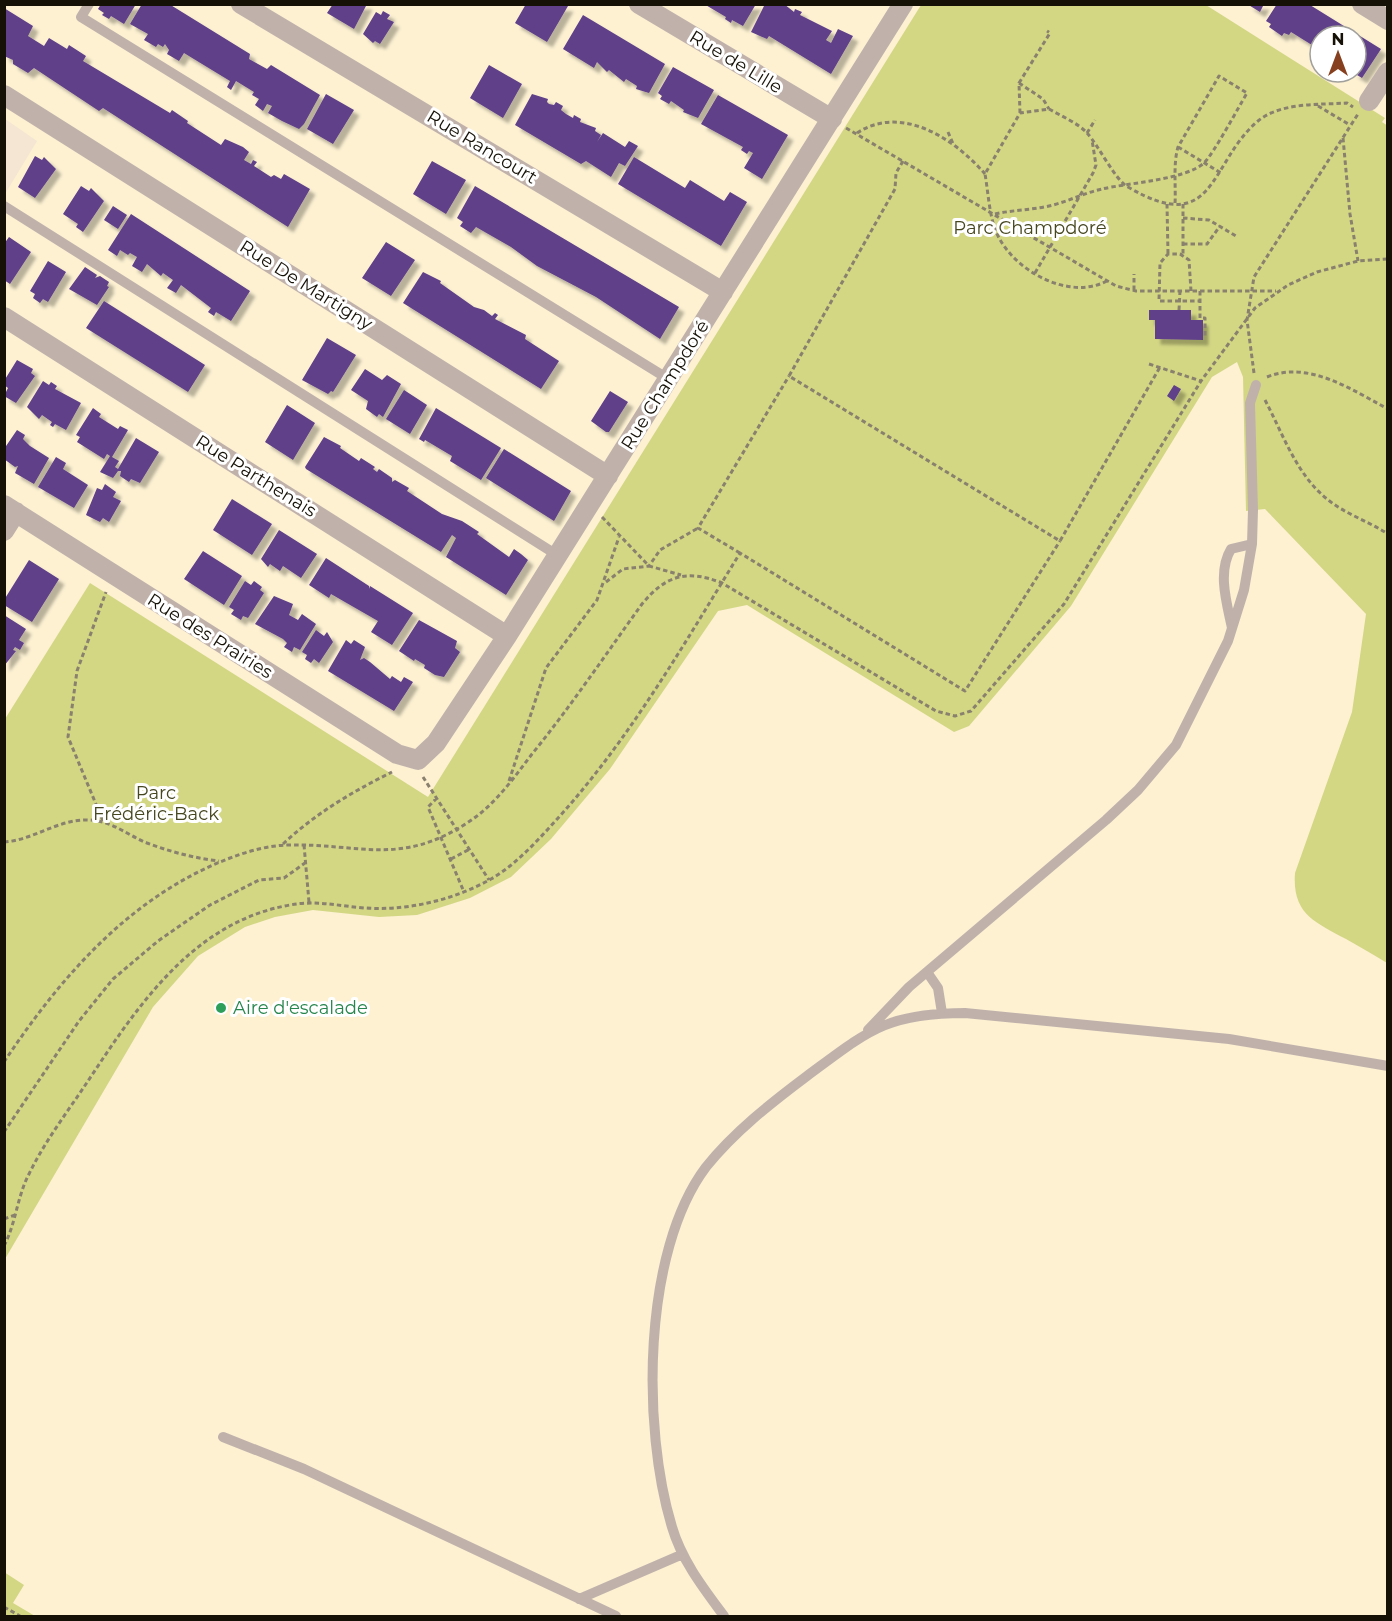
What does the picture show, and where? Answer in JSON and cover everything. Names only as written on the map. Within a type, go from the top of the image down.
[{"type":"street","name":"Rue Rancourt","points":[[241,4],[723,292]]},
{"type":"street","name":"Rue de Lille","points":[[639,4],[832,119]]},
{"type":"street","name":"Rue Champdoré","points":[[421,768],[670,380],[903,4]]},
{"type":"street","points":[[1362,4],[1388,20]]},
{"type":"street","points":[[1364,106],[1388,72]]},
{"type":"street","name":"Rue De Martigny","points":[[4,95],[608,476]]},
{"type":"street","name":"Rue Parthenais","points":[[4,316],[507,636]]},
{"type":"street","points":[[4,531],[10,508]]},
{"type":"street","name":"Rue des Prairies","points":[[10,508],[421,768]]},
{"type":"lane","points":[[88,4],[81,17],[670,380]]},
{"type":"lane","points":[[4,206],[557,555]]},
{"type":"lane","points":[[724,1617],[683,1554],[671,1527],[660,1474],[653,1377],[657,1308],[674,1232],[706,1168],[775,1099],[865,1033],[881,1014],[927,972],[1106,820],[1161,765],[1194,713],[1232,628],[1244,590],[1252,544],[1249,416],[1250,403],[1256,385]]},
{"type":"lane","points":[[1232,628],[1224,584],[1226,563],[1231,549],[1252,544]]},
{"type":"lane","points":[[927,972],[938,988],[942,1012]]},
{"type":"lane","points":[[865,1033],[906,1016],[965,1012],[1218,1038],[1388,1066]]},
{"type":"lane","points":[[223,1437],[304,1469],[616,1617]]},
{"type":"lane","points":[[579,1599],[683,1554]]},
{"type":"path","points":[[985,174],[1020,113],[1019,83],[1050,33],[1047,31]]},
{"type":"path","points":[[993,214],[1041,208],[1102,189],[1126,186],[1176,174],[1204,163],[1247,93],[1219,76],[1178,147],[1176,174],[1175,204]]},
{"type":"path","points":[[1019,83],[1043,99],[1049,108],[1087,133],[1126,186],[1167,204],[1183,204],[1203,195],[1259,120],[1282,110],[1347,103]]},
{"type":"path","points":[[1317,105],[1350,125]]},
{"type":"path","points":[[1364,106],[1257,270],[1250,291],[1247,320],[1256,385],[1289,450],[1314,487],[1339,508],[1388,534]]},
{"type":"path","points":[[1020,113],[1049,108]]},
{"type":"path","points":[[832,119],[1107,281],[1134,291],[1278,291]]},
{"type":"path","points":[[1087,133],[1095,120]]},
{"type":"path","points":[[856,134],[869,125],[903,121],[914,123],[954,146],[965,153],[985,174],[995,229],[1008,252],[1035,273],[1053,282],[1071,287],[1093,287],[1107,281]]},
{"type":"path","points":[[948,132],[954,146]]},
{"type":"path","points":[[1343,136],[1350,214],[1358,261]]},
{"type":"path","points":[[1035,273],[1080,197],[1095,165],[1092,138]]},
{"type":"path","points":[[1178,147],[1193,153],[1221,173]]},
{"type":"path","points":[[649,566],[660,550],[698,528],[896,189],[896,173],[903,161]]},
{"type":"path","points":[[1167,204],[1168,254],[1160,263],[1159,301],[1200,301]]},
{"type":"path","points":[[1183,204],[1183,256]]},
{"type":"path","points":[[1183,218],[1209,220],[1236,236]]},
{"type":"path","points":[[1183,244],[1207,244],[1220,226]]},
{"type":"path","points":[[1168,254],[1183,256],[1191,264],[1191,291]]},
{"type":"path","points":[[605,583],[623,569],[649,566],[683,575],[698,575],[722,583],[812,634],[936,711],[947,716],[963,716],[979,703],[1064,604],[1201,381],[1255,308],[1278,291],[1317,272],[1358,261],[1388,259]]},
{"type":"path","points":[[1134,274],[1134,291]]},
{"type":"path","points":[[1179,310],[1180,291]]},
{"type":"path","points":[[1200,291],[1200,318],[1205,318],[1205,337]]},
{"type":"path","points":[[1149,364],[1201,381]]},
{"type":"path","points":[[698,528],[965,690],[1060,541],[1160,367]]},
{"type":"path","points":[[1256,385],[1278,373],[1302,371],[1356,392],[1388,410]]},
{"type":"path","points":[[789,375],[1060,541]]},
{"type":"path","points":[[590,503],[649,566]]},
{"type":"path","points":[[508,786],[546,668],[582,624],[605,583],[620,537]]},
{"type":"path","points":[[4,1246],[27,1177],[41,1151],[122,1029],[172,969],[211,938],[250,917],[289,905],[309,902],[384,909],[414,906],[464,891],[489,880],[516,861],[599,770],[664,677],[740,553]]},
{"type":"path","points":[[103,821],[68,737],[77,671],[114,573]]},
{"type":"path","points":[[4,1062],[58,991],[108,934],[166,889],[222,862],[252,851],[304,845],[386,851],[411,848],[457,829],[489,806],[508,786],[650,595],[672,579],[683,575]]},
{"type":"path","points":[[282,846],[306,823],[349,794],[421,768],[437,798],[489,880]]},
{"type":"path","points":[[437,798],[428,807],[464,891]]},
{"type":"path","points":[[4,843],[17,842],[70,822],[103,821],[146,843],[222,862]]},
{"type":"path","points":[[304,845],[309,902]]},
{"type":"path","points":[[450,859],[470,849]]},
{"type":"path","points":[[4,1132],[79,1021],[113,979],[158,941],[210,905],[259,880],[284,878],[305,863]]},
{"type":"path","points":[[4,1219],[15,1215]]},
{"type":"path","points":[[4,1607],[20,1617]]},
{"type":"shaded area","points":[[5,119],[37,141],[5,194]]},
{"type":"green space","points":[[921,5],[1206,5],[1308,69],[1308,84],[1331,84],[1385,118],[1382,122],[1388,126],[1387,963],[1315,921],[1308,915],[1297,898],[1295,873],[1352,712],[1366,614],[1265,509],[1246,511],[1243,377],[1237,362],[1212,377],[1071,606],[969,726],[954,732],[747,605],[718,611],[610,769],[551,839],[511,877],[470,898],[417,915],[379,917],[313,910],[275,917],[245,927],[198,956],[153,1007],[5,1259],[5,719],[90,583],[428,797]]},
{"type":"green space","points":[[4,1572],[24,1585],[13,1603],[35,1616],[5,1616]]},
{"type":"building","points":[[101,4],[136,4],[124,24],[111,16],[109,19],[102,15],[104,13],[98,9]]},
{"type":"building","points":[[142,4],[169,4],[250,54],[249,59],[267,69],[271,65],[320,95],[304,124],[299,129],[282,121],[268,113],[272,106],[267,104],[263,111],[255,105],[259,99],[252,95],[254,92],[236,81],[231,90],[227,87],[230,81],[184,53],[179,61],[167,54],[169,50],[165,44],[163,47],[158,44],[156,47],[144,40],[148,34],[130,24]]},
{"type":"building","points":[[333,4],[367,4],[354,29],[327,13]]},
{"type":"building","points":[[526,4],[568,6],[547,42],[515,23]]},
{"type":"building","points":[[704,4],[756,4],[743,26],[732,20],[731,23],[725,19],[726,17]]},
{"type":"building","points":[[765,4],[784,4],[794,12],[795,9],[802,12],[800,15],[832,31],[826,40],[831,43],[838,29],[853,36],[831,74],[769,36],[767,39],[751,32]]},
{"type":"building","points":[[1247,4],[1264,4],[1260,12]]},
{"type":"building","points":[[1277,4],[1310,5],[1341,24],[1308,24],[1308,43],[1291,32],[1289,35],[1284,33],[1282,36],[1269,27],[1271,24],[1266,21]]},
{"type":"building","points":[[4,8],[33,26],[28,36],[44,46],[49,38],[67,49],[69,45],[86,56],[83,61],[170,113],[172,110],[188,121],[187,123],[221,145],[225,139],[243,147],[249,152],[244,160],[251,164],[253,160],[257,162],[254,166],[271,177],[274,175],[281,179],[284,174],[310,189],[288,227],[103,108],[99,111],[34,68],[28,73],[13,64],[13,60],[4,56]]},
{"type":"building","points":[[383,11],[390,15],[387,19],[394,22],[380,44],[375,41],[373,43],[363,34],[376,12],[381,15]]},
{"type":"building","points":[[583,15],[665,64],[649,93],[636,89],[637,86],[626,79],[624,82],[609,70],[607,72],[597,62],[594,68],[563,49]]},
{"type":"building","points":[[1368,41],[1381,49],[1368,69]]},
{"type":"building","points":[[489,65],[522,84],[503,118],[470,98]]},
{"type":"building","points":[[673,67],[714,90],[698,118],[683,112],[684,110],[671,101],[669,104],[660,99],[662,96],[658,93]]},
{"type":"building","points":[[326,94],[354,110],[333,144],[307,129]]},
{"type":"building","points":[[532,94],[548,99],[549,104],[554,105],[556,102],[563,106],[561,110],[566,114],[573,118],[574,115],[581,119],[580,122],[596,128],[595,131],[601,135],[597,142],[603,133],[625,147],[629,141],[638,146],[625,166],[619,163],[611,177],[586,161],[581,164],[515,125]]},
{"type":"building","points":[[718,95],[788,135],[762,179],[744,168],[753,153],[749,151],[747,154],[741,150],[743,147],[701,124]]},
{"type":"building","points":[[35,156],[42,160],[44,157],[56,169],[35,198],[18,187]]},
{"type":"building","points":[[634,157],[685,188],[690,180],[724,201],[730,192],[747,202],[721,246],[618,184]]},
{"type":"building","points":[[432,161],[466,180],[446,214],[413,194]]},
{"type":"building","points":[[81,186],[89,191],[91,188],[104,201],[83,232],[76,227],[78,224],[63,214]]},
{"type":"building","points":[[475,186],[679,307],[660,339],[596,297],[537,266],[511,247],[476,227],[471,233],[460,226],[463,222],[457,218]]},
{"type":"building","points":[[113,206],[127,215],[118,229],[104,220]]},
{"type":"building","points":[[131,214],[250,291],[231,321],[216,312],[214,316],[208,312],[211,308],[181,285],[176,293],[167,288],[173,280],[163,273],[161,276],[147,264],[142,272],[132,266],[137,257],[120,250],[117,256],[108,250]]},
{"type":"building","points":[[9,237],[31,252],[10,284],[4,280],[4,244]]},
{"type":"building","points":[[386,242],[415,260],[391,296],[362,278]]},
{"type":"building","points":[[48,261],[66,272],[48,302],[43,299],[40,303],[33,298],[35,294],[30,291]]},
{"type":"building","points":[[85,267],[97,275],[95,278],[100,276],[109,282],[107,286],[109,287],[97,305],[69,289]]},
{"type":"building","points":[[423,272],[441,281],[440,283],[474,307],[492,316],[495,313],[498,315],[495,319],[526,335],[525,339],[559,361],[541,389],[403,303]]},
{"type":"building","points":[[104,301],[205,365],[188,392],[86,328]]},
{"type":"building","points":[[1149,310],[1191,310],[1191,320],[1203,320],[1203,340],[1155,339],[1155,320],[1149,320]]},
{"type":"building","points":[[327,338],[356,355],[333,392],[328,394],[302,380]]},
{"type":"building","points":[[17,360],[33,369],[31,373],[35,376],[16,403],[4,396],[8,388],[4,385],[4,381]]},
{"type":"building","points":[[365,369],[382,380],[387,375],[401,384],[383,417],[379,414],[377,417],[366,409],[368,401],[351,390]]},
{"type":"building","points":[[43,381],[49,385],[51,382],[57,386],[55,389],[81,403],[66,430],[55,424],[53,427],[50,425],[52,422],[42,415],[39,419],[27,407]]},
{"type":"building","points":[[1174,385],[1181,389],[1174,401],[1167,396]]},
{"type":"building","points":[[404,390],[427,405],[410,434],[386,419]]},
{"type":"building","points":[[610,391],[628,402],[609,432],[606,432],[591,421]]},
{"type":"building","points":[[287,405],[315,423],[293,460],[265,442]]},
{"type":"building","points":[[93,408],[101,414],[99,417],[118,429],[120,426],[128,430],[112,457],[119,461],[115,467],[118,469],[136,438],[159,452],[140,483],[131,479],[129,482],[120,476],[121,471],[118,471],[113,478],[100,472],[110,456],[107,454],[104,459],[77,442],[80,437],[76,435]]},
{"type":"building","points":[[436,408],[501,448],[481,480],[450,461],[452,456],[425,440],[424,442],[419,439]]},
{"type":"building","points":[[17,430],[25,435],[23,439],[30,446],[49,458],[34,484],[15,473],[18,466],[15,467],[4,459],[4,449]]},
{"type":"building","points":[[324,437],[341,446],[340,448],[359,461],[361,458],[375,467],[373,469],[377,472],[379,469],[392,478],[392,482],[395,480],[409,488],[407,491],[442,514],[462,521],[479,532],[477,534],[509,557],[514,549],[528,560],[506,595],[446,557],[456,538],[452,535],[441,552],[306,469],[305,467]]},
{"type":"building","points":[[504,449],[571,491],[554,521],[486,478]]},
{"type":"building","points":[[56,457],[66,463],[63,469],[88,485],[74,508],[38,487]]},
{"type":"building","points":[[105,484],[116,492],[113,497],[121,501],[109,522],[103,518],[100,522],[86,515],[97,488],[102,490]]},
{"type":"building","points":[[232,499],[272,524],[252,555],[213,530]]},
{"type":"building","points":[[279,530],[317,554],[301,578],[283,566],[280,571],[270,564],[268,567],[261,559]]},
{"type":"building","points":[[203,551],[242,576],[224,605],[184,579]]},
{"type":"building","points":[[326,558],[369,586],[369,589],[370,586],[413,613],[392,645],[371,632],[378,621],[331,594],[329,598],[309,585]]},
{"type":"building","points":[[29,560],[59,579],[32,622],[4,605],[4,600]]},
{"type":"building","points":[[245,581],[251,585],[254,581],[262,587],[260,590],[264,593],[248,618],[243,616],[241,620],[231,614],[234,610],[229,607]]},
{"type":"building","points":[[274,596],[293,604],[289,615],[298,620],[302,614],[316,624],[300,650],[294,647],[292,652],[284,647],[287,643],[283,639],[255,624]]},
{"type":"building","points":[[4,615],[26,629],[19,640],[24,643],[20,650],[15,647],[13,650],[16,651],[4,666]]},
{"type":"building","points":[[419,620],[457,641],[455,648],[460,652],[444,677],[435,675],[424,668],[425,665],[399,651]]},
{"type":"building","points":[[316,630],[324,636],[327,632],[333,642],[319,663],[314,659],[311,663],[305,659],[307,655],[302,652]]},
{"type":"building","points":[[346,640],[351,644],[354,640],[365,647],[360,660],[364,658],[390,679],[392,676],[401,682],[404,677],[413,682],[394,711],[328,671]]},
{"type":"place","name":"Aire d'escalade","points":[[221,1008]]},
{"type":"park label","name":"Parc Champdoré","points":[[1030,228]]},
{"type":"park label","name":"Parc Frédéric-Back","points":[[156,803]]}]
